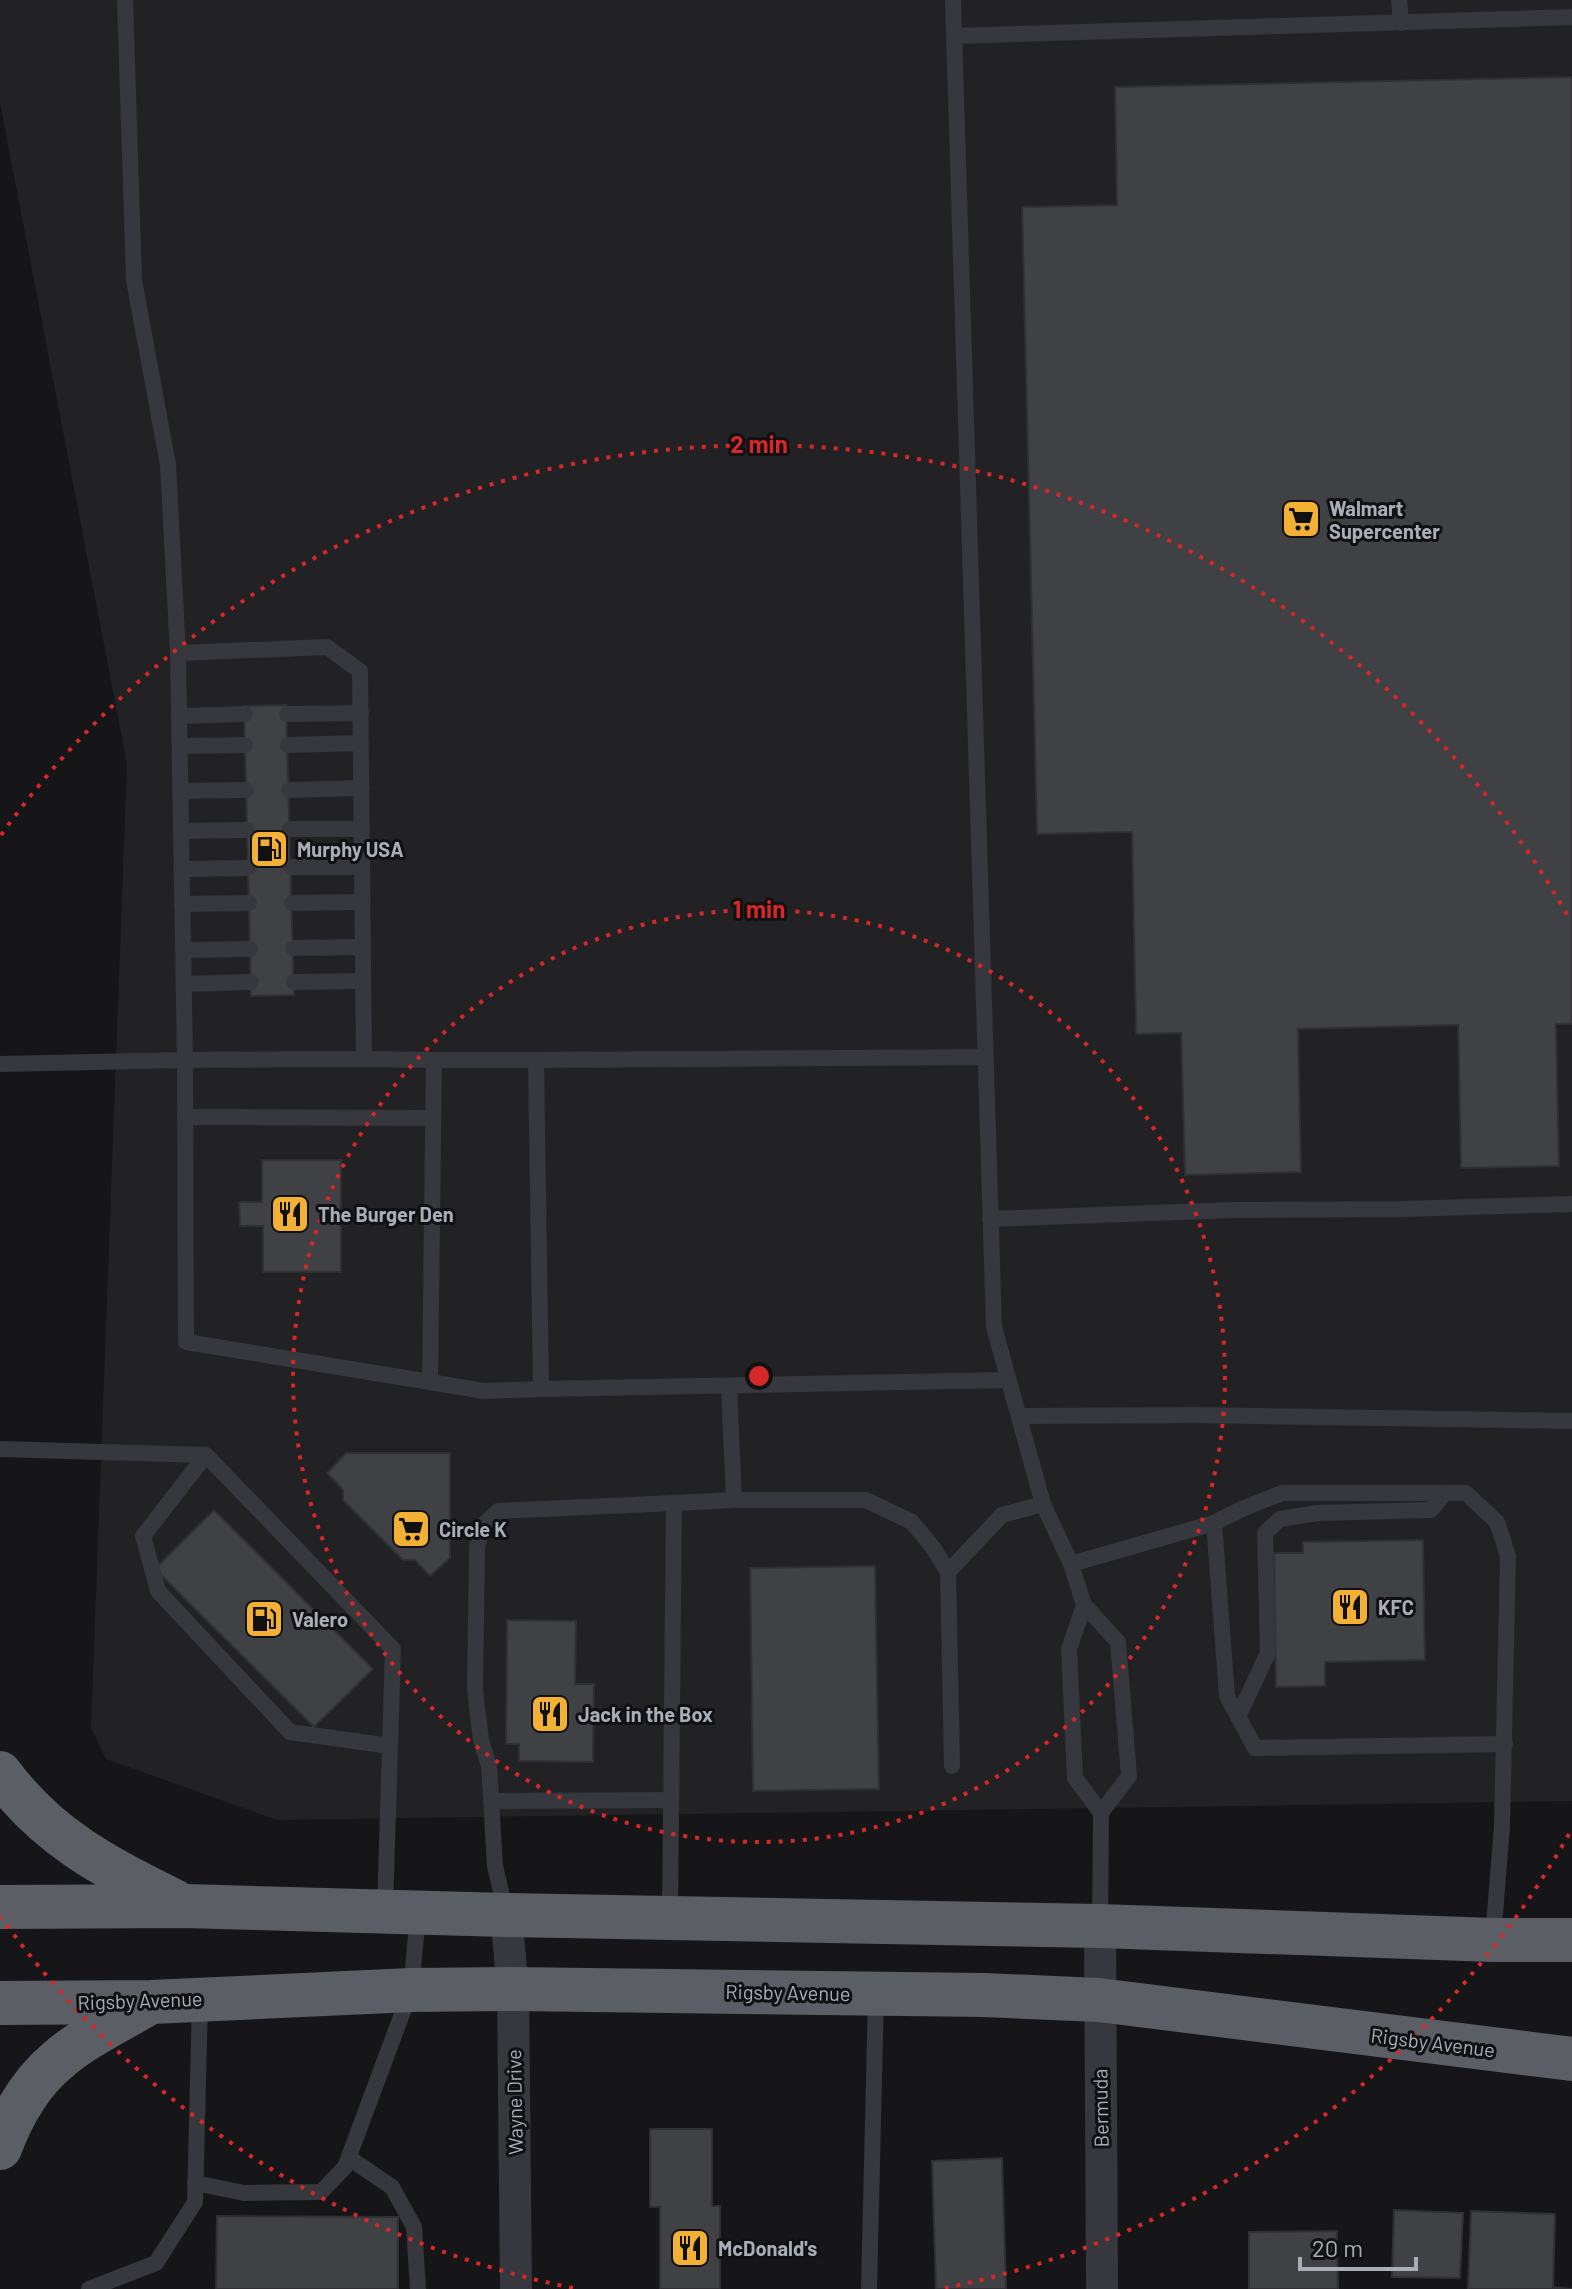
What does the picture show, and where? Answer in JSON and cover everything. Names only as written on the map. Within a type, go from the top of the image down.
[{"type":"highway","points":[[0,1773],[20,1800],[64,1840],[111,1869],[184,1906]]},
{"type":"highway","points":[[0,1907],[184,1906],[1100,1926],[1572,1940]]},
{"type":"highway","name":"Rigsby Avenue","points":[[0,2003],[151,2002],[411,1990],[513,1989],[876,1993],[1099,2000],[1572,2059]]},
{"type":"highway","points":[[0,2148],[28,2093],[58,2060],[151,2002]]},
{"type":"street","name":"Wayne Drive","points":[[506,1915],[513,1989],[516,2289]]},
{"type":"street","name":"Bermuda","points":[[1100,1926],[1102,2289]]},
{"type":"lane","points":[[125,0],[134,280],[168,465],[178,653],[184,950],[186,1342],[484,1391],[1007,1380]]},
{"type":"lane","points":[[953,0],[994,1327],[1043,1504],[1071,1564],[1084,1605],[1118,1642],[1129,1776],[1101,1813],[1100,1926]]},
{"type":"lane","points":[[1399,0],[1401,23]]},
{"type":"lane","points":[[954,36],[1572,17]]},
{"type":"lane","points":[[178,653],[327,647],[360,671],[364,1059]]},
{"type":"lane","points":[[287,714],[361,713]]},
{"type":"lane","points":[[179,716],[245,714]]},
{"type":"lane","points":[[288,745],[361,743]]},
{"type":"lane","points":[[180,746],[245,745]]},
{"type":"lane","points":[[289,790],[362,788]]},
{"type":"lane","points":[[180,791],[246,790]]},
{"type":"lane","points":[[290,829],[362,829]]},
{"type":"lane","points":[[181,831],[247,830]]},
{"type":"lane","points":[[291,867],[362,867]]},
{"type":"lane","points":[[182,869],[248,868]]},
{"type":"lane","points":[[292,903],[362,902]]},
{"type":"lane","points":[[182,904],[249,903]]},
{"type":"lane","points":[[293,948],[363,947]]},
{"type":"lane","points":[[184,950],[250,949]]},
{"type":"lane","points":[[294,982],[363,981]]},
{"type":"lane","points":[[184,984],[251,982]]},
{"type":"lane","points":[[0,1064],[185,1060],[985,1057]]},
{"type":"lane","points":[[430,1382],[434,1060]]},
{"type":"lane","points":[[536,1060],[541,1389]]},
{"type":"lane","points":[[185,1117],[433,1118]]},
{"type":"lane","points":[[990,1219],[1234,1210],[1572,1204]]},
{"type":"lane","points":[[729,1387],[734,1500]]},
{"type":"lane","points":[[1019,1416],[1196,1415],[1572,1421]]},
{"type":"lane","points":[[0,1449],[206,1455],[393,1649],[390,1746],[411,1990],[349,2158],[345,2167],[321,2192],[244,2193],[195,2183]]},
{"type":"lane","points":[[206,1455],[143,1536],[158,1591],[290,1732],[390,1746]]},
{"type":"lane","points":[[1071,1564],[1214,1523],[1282,1493],[1466,1493],[1497,1522],[1508,1556],[1502,1826],[1493,1940]]},
{"type":"lane","points":[[1238,1717],[1268,1653],[1265,1533],[1280,1519],[1318,1513],[1431,1510],[1445,1493]]},
{"type":"lane","points":[[506,1915],[495,1866],[489,1766],[481,1740],[475,1690],[477,1547],[484,1524],[498,1511],[734,1500],[866,1500],[912,1522],[948,1572],[952,1766]]},
{"type":"lane","points":[[670,1917],[674,1503]]},
{"type":"lane","points":[[948,1572],[1002,1515],[1043,1504]]},
{"type":"lane","points":[[1214,1523],[1227,1696],[1255,1748],[1505,1744]]},
{"type":"lane","points":[[1084,1605],[1069,1649],[1075,1778],[1101,1813]]},
{"type":"lane","points":[[491,1801],[671,1800]]},
{"type":"lane","points":[[869,2289],[876,1993]]},
{"type":"lane","points":[[89,2289],[126,2282],[156,2263],[195,2202],[200,1999]]},
{"type":"lane","points":[[349,2158],[392,2187],[414,2227],[418,2289]]},
{"type":"shaded area","points":[[0,0],[1572,0],[1572,1801],[277,1820],[106,1759],[91,1728],[127,764],[0,103]]},
{"type":"building","name":"Walmart Supercenter","points":[[1572,77],[1572,1024],[1556,1024],[1559,1166],[1461,1168],[1458,1025],[1298,1029],[1301,1172],[1185,1175],[1181,1033],[1136,1034],[1132,832],[1037,834],[1022,207],[1117,205],[1115,87]]},
{"type":"building","name":"Murphy USA","points":[[286,705],[294,995],[251,996],[244,706]]},
{"type":"building","name":"The Burger Den","points":[[262,1160],[341,1160],[341,1272],[263,1272],[263,1226],[240,1226],[239,1202],[262,1202]]},
{"type":"building","name":"Circle K","points":[[346,1453],[450,1453],[450,1558],[430,1576],[415,1560],[403,1560],[343,1500],[343,1490],[327,1473]]},
{"type":"building","name":"Valero","points":[[214,1510],[373,1669],[314,1727],[155,1569]]},
{"type":"building","name":"KFC","points":[[1423,1540],[1425,1660],[1325,1662],[1325,1686],[1276,1687],[1274,1553],[1303,1553],[1303,1542]]},
{"type":"building","points":[[875,1566],[879,1789],[753,1791],[750,1568]]},
{"type":"building","name":"Jack in the Box","points":[[507,1620],[576,1621],[575,1684],[594,1684],[593,1762],[519,1761],[519,1744],[506,1744]]},
{"type":"building","name":"McDonald's","points":[[650,2129],[712,2129],[712,2206],[720,2206],[720,2289],[660,2289],[660,2207],[650,2207]]},
{"type":"building","points":[[1002,2158],[1006,2289],[936,2289],[932,2161]]},
{"type":"building","points":[[1394,2210],[1463,2213],[1460,2278],[1392,2277]]},
{"type":"building","points":[[1471,2211],[1555,2214],[1553,2287],[1572,2289],[1468,2289]]},
{"type":"building","points":[[217,2216],[398,2217],[398,2289],[216,2289]]},
{"type":"building","points":[[1337,2231],[1338,2289],[1249,2289],[1249,2232]]},
{"type":"place","name":"Walmart Supercenter","points":[[1301,519]]},
{"type":"place","name":"Murphy USA","points":[[269,849]]},
{"type":"place","name":"The Burger Den","points":[[290,1214]]},
{"type":"place","name":"Circle K","points":[[411,1529]]},
{"type":"place","name":"KFC","points":[[1350,1607]]},
{"type":"place","name":"Valero","points":[[264,1619]]},
{"type":"place","name":"Jack in the Box","points":[[550,1714]]},
{"type":"place","name":"McDonald's","points":[[690,2248]]}]
